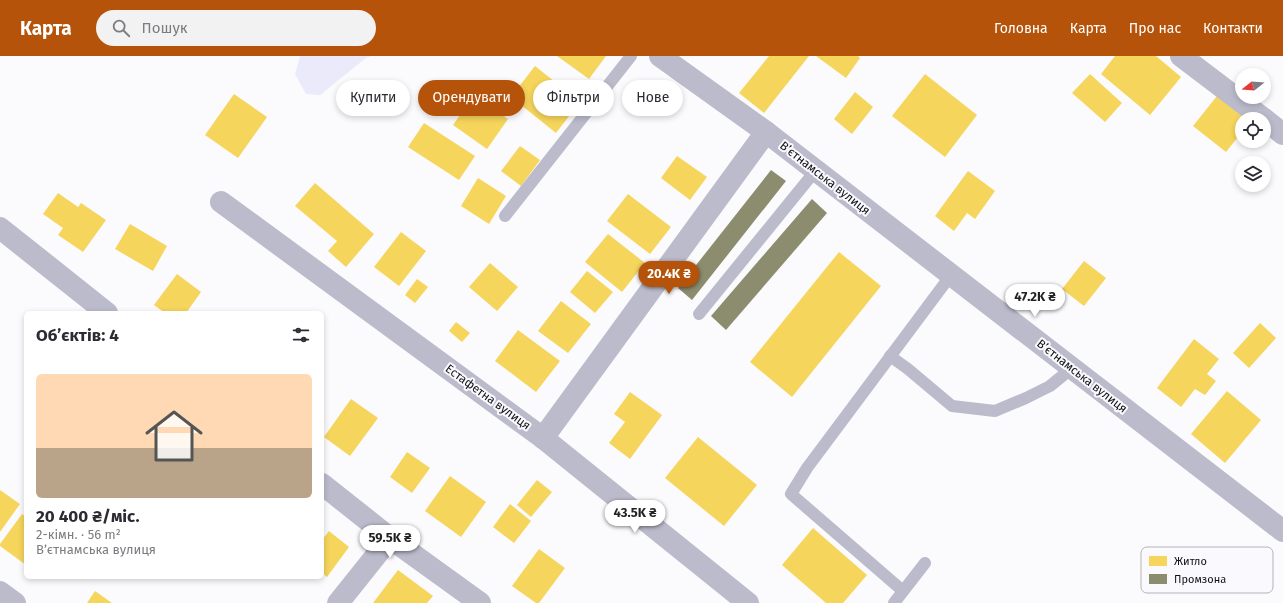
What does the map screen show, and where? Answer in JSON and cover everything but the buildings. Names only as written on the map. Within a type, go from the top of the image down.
[{"type":"street","name":"Вʼєтнамська вулиця","points":[[660,56],[816,170],[1283,531]]},
{"type":"street","points":[[1181,56],[1255,112]]},
{"type":"street","points":[[1271,125],[1283,134]]},
{"type":"street","points":[[543,438],[766,132]]},
{"type":"street","name":"Естафетна вулиця","points":[[221,202],[543,438],[748,603]]},
{"type":"street","points":[[0,228],[104,311]]},
{"type":"street","points":[[324,486],[390,538],[480,603]]},
{"type":"street","points":[[338,603],[390,538]]},
{"type":"street","points":[[0,592],[15,603]]},
{"type":"lane","points":[[505,216],[631,56]]},
{"type":"lane","points":[[699,314],[816,170]]},
{"type":"lane","points":[[903,591],[791,494],[807,468],[951,275]]},
{"type":"lane","points":[[890,356],[952,406],[995,411],[1050,386],[1072,368]]},
{"type":"lane","points":[[894,603],[925,563]]},
{"type":"shaded area","points":[[300,56],[371,56],[366,58],[339,80],[336,80],[336,82],[320,95],[306,94],[295,74]]}]
